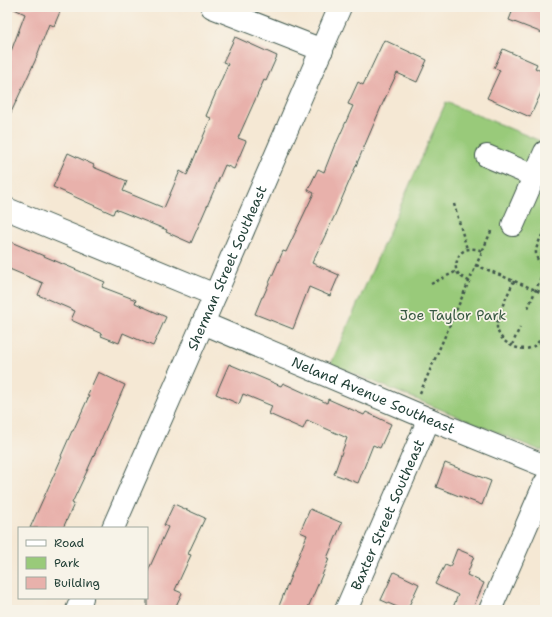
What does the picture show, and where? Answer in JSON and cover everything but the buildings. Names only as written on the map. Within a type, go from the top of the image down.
[{"type":"street","points":[[212,7],[322,50]]},
{"type":"street","name":"Sherman Street Southeast","points":[[113,527],[340,7]]},
{"type":"street","points":[[504,224],[534,176],[545,152]]},
{"type":"street","points":[[487,156],[534,176]]},
{"type":"street","points":[[7,209],[215,295]]},
{"type":"street","name":"Neland Avenue Southeast","points":[[203,323],[429,419],[545,466]]},
{"type":"street","name":"Baxter Street Southeast","points":[[346,610],[429,419]]},
{"type":"street","points":[[490,610],[545,483]]},
{"type":"street","points":[[77,610],[82,599]]},
{"type":"path","points":[[454,204],[467,249]]},
{"type":"path","points":[[420,394],[482,251],[504,224]]},
{"type":"path","points":[[528,308],[545,267],[536,256],[536,251],[545,229]]},
{"type":"path","points":[[469,281],[460,276],[456,271],[457,259],[461,253],[467,249],[472,248],[482,251]]},
{"type":"path","points":[[476,264],[545,294]]},
{"type":"path","points":[[431,284],[456,271]]},
{"type":"path","points":[[514,281],[497,320],[499,335],[505,342],[512,345],[521,348],[530,348],[541,338],[545,329]]},
{"type":"path","points":[[512,345],[520,328]]},
{"type":"green space","name":"Joe Taylor Park","points":[[446,102],[545,143],[545,450],[539,450],[331,364]]}]
